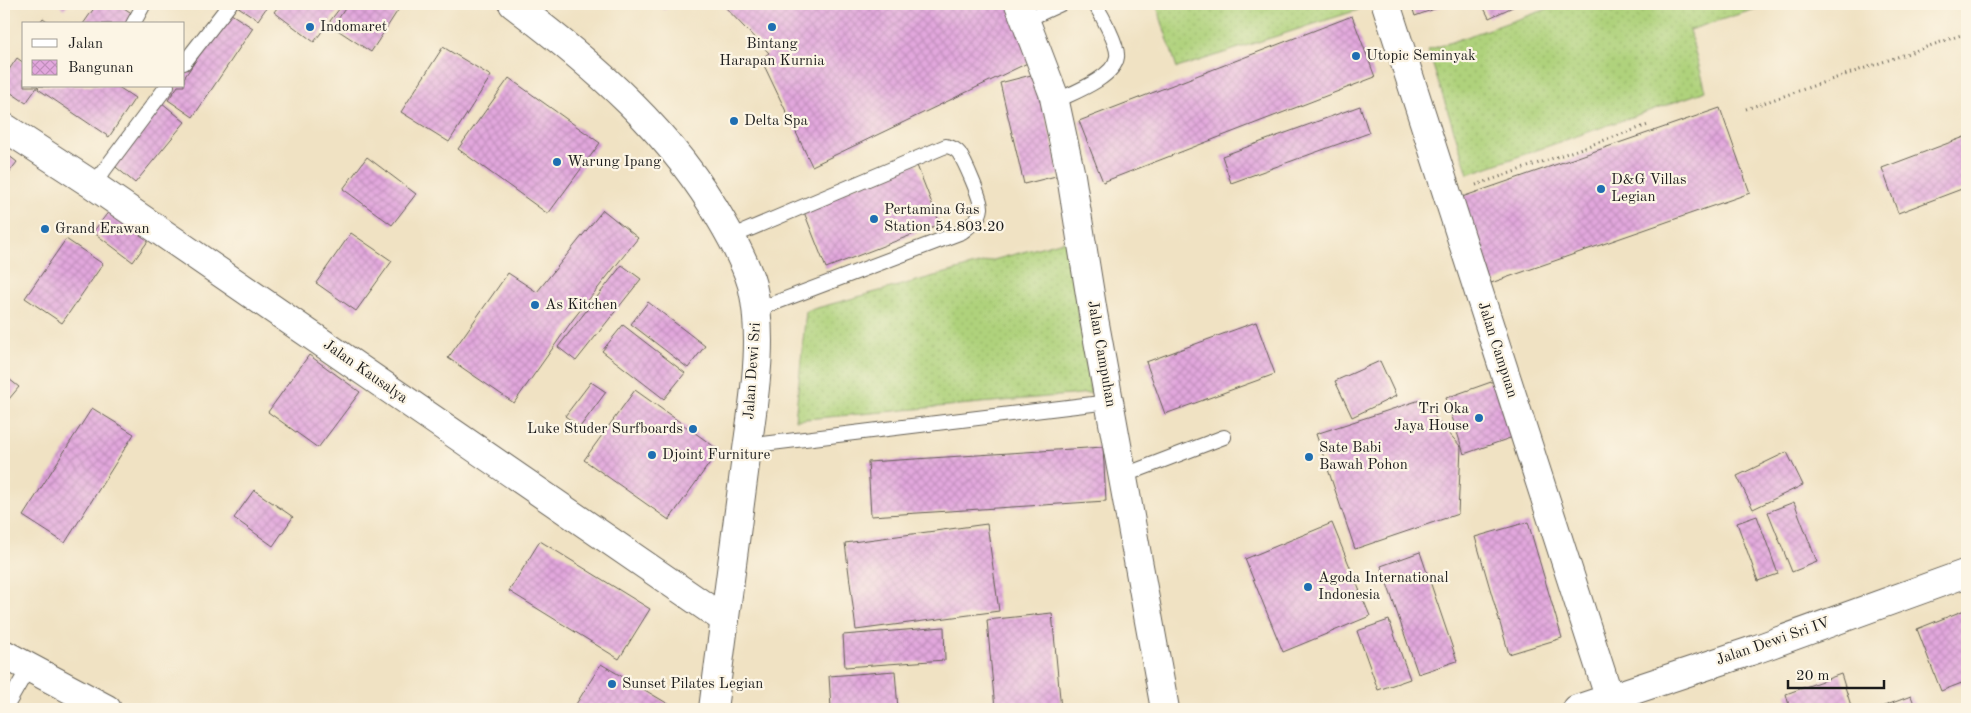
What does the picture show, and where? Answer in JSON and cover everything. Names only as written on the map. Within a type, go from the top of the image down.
[{"type":"street","name":"Jalan Dewi Sri","points":[[513,4],[561,40],[642,114],[678,156],[707,194],[731,237],[751,284],[756,310],[755,380],[726,620],[713,709]]},
{"type":"street","name":"Jalan Campuan","points":[[1386,4],[1611,703]]},
{"type":"street","name":"Jalan Campuhan","points":[[1022,12],[1056,101],[1071,176],[1122,476],[1165,709]]},
{"type":"street","name":"Jalan Kausalya","points":[[4,127],[93,185],[726,620]]},
{"type":"street","name":"Jalan Dewi Sri IV","points":[[1577,709],[1611,703],[1967,572]]},
{"type":"street","points":[[4,654],[107,709]]},
{"type":"lane","points":[[134,22],[144,4]]},
{"type":"lane","points":[[185,62],[230,4]]},
{"type":"lane","points":[[1022,12],[1061,4]]},
{"type":"lane","points":[[1056,101],[1111,71],[1118,57],[1115,45],[1095,4]]},
{"type":"lane","points":[[93,185],[165,88]]},
{"type":"lane","points":[[731,237],[946,146],[953,148],[959,154],[979,197],[981,209],[976,221],[962,232],[756,310]]},
{"type":"lane","points":[[747,446],[1109,402]]},
{"type":"lane","points":[[1122,476],[1224,437]]},
{"type":"lane","points":[[5,709],[29,667]]},
{"type":"path","points":[[1746,109],[1967,33]]},
{"type":"path","points":[[1447,195],[1648,126]]},
{"type":"green space","points":[[1156,4],[1356,4],[1358,10],[1177,68]]},
{"type":"green space","points":[[1562,4],[1771,4],[1689,30],[1706,91],[1468,174],[1428,50]]},
{"type":"green space","points":[[1067,240],[1091,393],[795,420],[806,311]]},
{"type":"building","points":[[57,4],[69,4],[64,9]]},
{"type":"building","points":[[97,4],[118,4],[136,16],[132,22],[84,22]]},
{"type":"building","points":[[238,4],[269,4],[258,20],[237,6]]},
{"type":"building","name":"Indomaret","points":[[280,4],[343,4],[314,42],[274,12]]},
{"type":"building","points":[[348,4],[402,4],[371,52],[333,27]]},
{"type":"building","points":[[657,4],[670,4],[665,10]]},
{"type":"building","points":[[722,4],[1013,4],[1038,58],[812,166],[761,59],[769,53]]},
{"type":"building","points":[[1411,4],[1448,4],[1415,16]]},
{"type":"building","points":[[1482,4],[1519,4],[1489,18]]},
{"type":"building","points":[[228,12],[253,28],[193,117],[168,100],[177,88],[185,88],[185,76]]},
{"type":"building","points":[[1352,16],[1375,77],[1103,182],[1079,121]]},
{"type":"building","points":[[43,18],[48,22],[40,22]]},
{"type":"building","points":[[443,47],[491,76],[449,142],[401,112]]},
{"type":"building","points":[[17,58],[22,62],[22,88],[37,88],[26,103],[4,88],[4,77]]},
{"type":"building","points":[[1035,74],[1060,175],[1024,184],[1000,83]]},
{"type":"building","points":[[509,78],[600,143],[548,214],[458,149]]},
{"type":"building","points":[[120,88],[135,98],[109,137],[38,89]]},
{"type":"building","points":[[161,102],[185,122],[135,183],[111,163]]},
{"type":"building","points":[[1360,106],[1369,133],[1231,183],[1222,156]]},
{"type":"building","points":[[1720,108],[1750,193],[1491,283],[1462,197]]},
{"type":"building","points":[[1967,136],[1967,187],[1898,213],[1882,168]]},
{"type":"building","points":[[4,152],[17,162],[4,179]]},
{"type":"building","points":[[367,157],[416,194],[392,225],[343,189]]},
{"type":"building","points":[[916,163],[940,224],[826,268],[802,207]]},
{"type":"building","points":[[116,202],[156,230],[133,262],[93,232]]},
{"type":"building","name":"As Kitchen","points":[[603,210],[638,238],[574,318],[514,403],[448,358],[508,273],[537,292]]},
{"type":"building","points":[[351,233],[392,261],[356,311],[316,283]]},
{"type":"building","points":[[66,239],[103,264],[62,323],[25,298]]},
{"type":"building","points":[[622,265],[641,279],[576,361],[558,347]]},
{"type":"building","points":[[648,302],[705,346],[688,368],[631,324]]},
{"type":"building","points":[[1256,322],[1275,374],[1165,414],[1146,362]]},
{"type":"building","points":[[623,325],[685,373],[664,399],[602,351]]},
{"type":"building","points":[[309,355],[360,392],[318,448],[268,412]]},
{"type":"building","points":[[1380,361],[1396,396],[1352,417],[1335,381]]},
{"type":"building","points":[[4,375],[19,387],[4,405]]},
{"type":"building","name":"Tri Oka Jaya House","points":[[1494,381],[1513,437],[1464,454],[1446,398]]},
{"type":"building","points":[[591,382],[606,392],[580,427],[565,416]]},
{"type":"building","name":"Djoint Furniture","points":[[635,390],[719,450],[669,520],[584,460]]},
{"type":"building","points":[[1420,400],[1461,447],[1458,514],[1355,549],[1316,434]]},
{"type":"building","points":[[92,408],[134,434],[65,543],[23,516]]},
{"type":"building","points":[[1103,447],[1106,501],[871,516],[868,462]]},
{"type":"building","points":[[1787,452],[1803,485],[1753,509],[1737,476]]},
{"type":"building","points":[[254,490],[293,517],[273,546],[234,518]]},
{"type":"building","points":[[1794,502],[1817,562],[1792,572],[1768,512]]},
{"type":"building","points":[[1757,516],[1778,574],[1758,581],[1737,523]]},
{"type":"building","points":[[1528,522],[1562,638],[1509,654],[1475,537]]},
{"type":"building","name":"Agoda International Indonesia","points":[[1332,523],[1370,616],[1283,652],[1245,559]]},
{"type":"building","points":[[987,524],[999,611],[856,630],[845,543]]},
{"type":"building","points":[[540,541],[650,609],[619,659],[509,591]]},
{"type":"building","points":[[1420,552],[1457,661],[1418,674],[1381,566]]},
{"type":"building","points":[[1967,609],[1967,681],[1941,691],[1917,629]]},
{"type":"building","points":[[1052,613],[1061,709],[995,709],[987,620]]},
{"type":"building","points":[[1389,620],[1410,679],[1378,690],[1357,631]]},
{"type":"building","points":[[944,627],[945,660],[845,667],[843,635]]},
{"type":"building","name":"Sunset Pilates Legian","points":[[601,664],[670,705],[667,709],[573,709]]},
{"type":"building","points":[[895,671],[898,709],[831,709],[829,676]]},
{"type":"building","points":[[1841,674],[1852,709],[1790,709],[1786,694]]},
{"type":"building","points":[[1911,696],[1916,709],[1876,709]]},
{"type":"place","name":"Indomaret","points":[[310,27]]},
{"type":"place","name":"Bintang Harapan Kurnia","points":[[772,27]]},
{"type":"place","name":"Utopic Seminyak","points":[[1356,56]]},
{"type":"place","name":"Delta Spa","points":[[734,121]]},
{"type":"place","name":"Warung Ipang","points":[[557,162]]},
{"type":"place","name":"D&G Villas Legian","points":[[1601,189]]},
{"type":"place","name":"Pertamina Gas Station 54.803.20","points":[[874,219]]},
{"type":"place","name":"Grand Erawan","points":[[45,229]]},
{"type":"place","name":"As Kitchen","points":[[535,305]]},
{"type":"place","name":"Tri Oka Jaya House","points":[[1479,418]]},
{"type":"place","name":"Luke Studer Surfboards","points":[[693,429]]},
{"type":"place","name":"Djoint Furniture","points":[[652,455]]},
{"type":"place","name":"Sate Babi Bawah Pohon","points":[[1309,457]]},
{"type":"place","name":"Agoda International Indonesia","points":[[1308,587]]},
{"type":"place","name":"Sunset Pilates Legian","points":[[612,684]]}]
